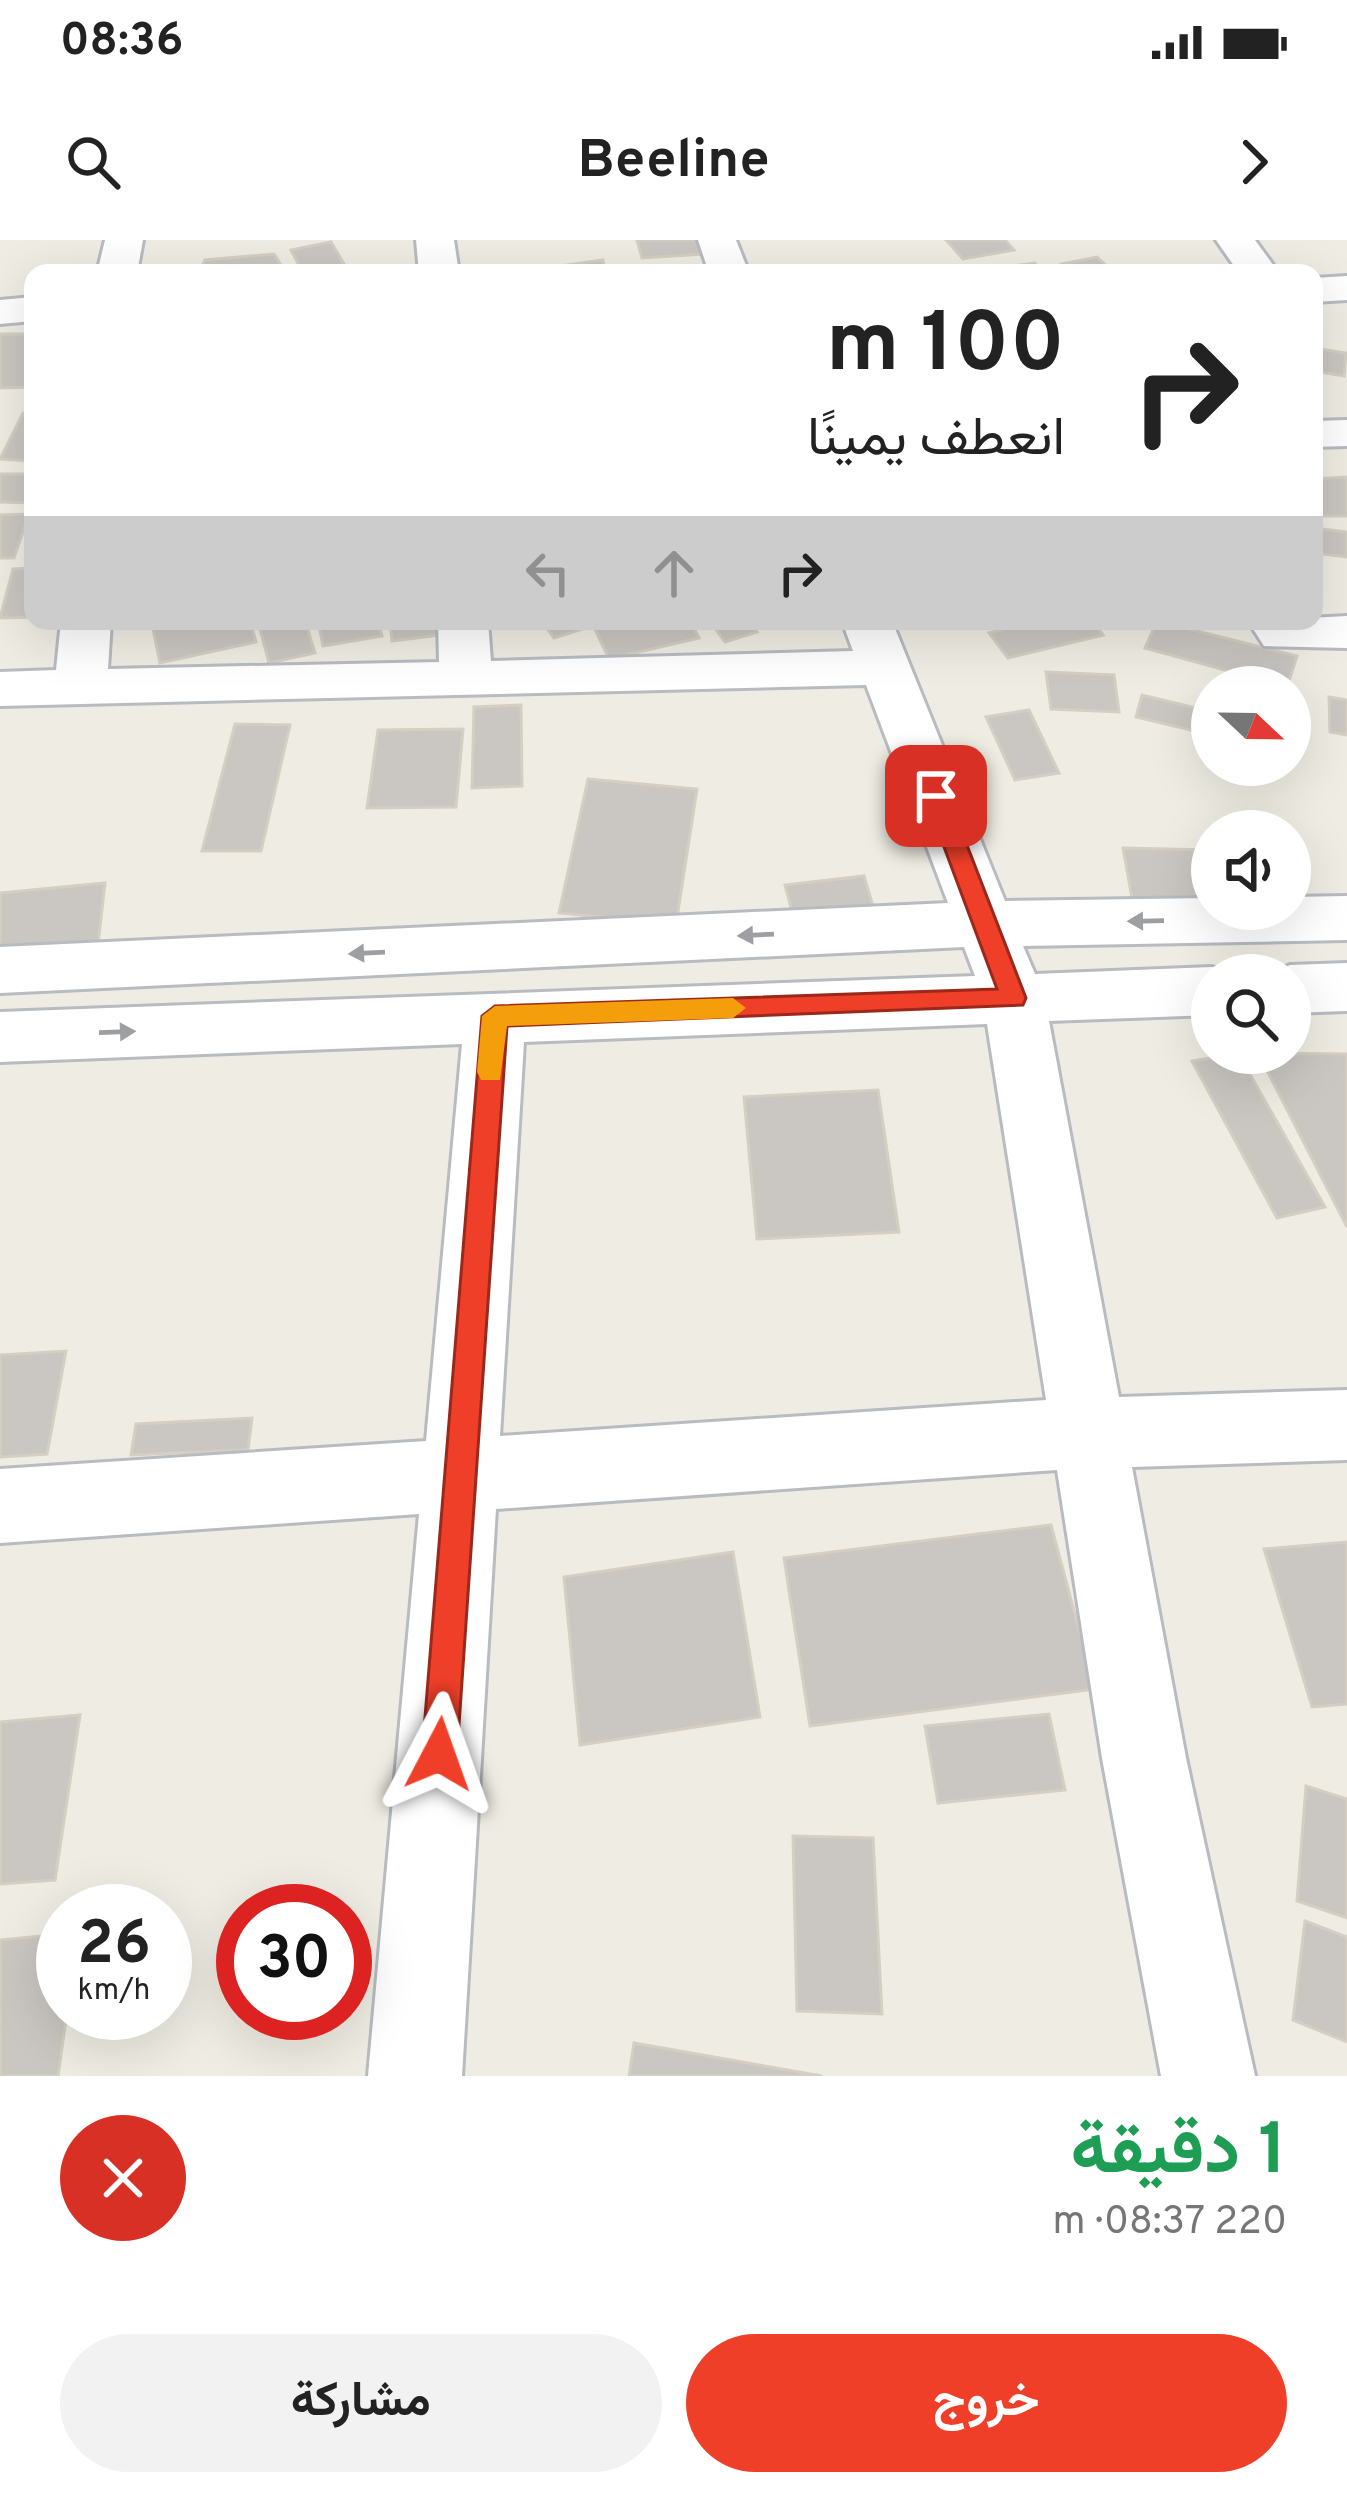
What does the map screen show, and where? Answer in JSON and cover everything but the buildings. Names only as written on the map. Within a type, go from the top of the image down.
[{"type":"street","points":[[81,686],[85,630]]},
{"type":"street","points":[[464,630],[466,679]]},
{"type":"street","points":[[1279,630],[1282,634],[1347,632]]},
{"type":"street","points":[[0,689],[466,679],[876,644],[1014,998],[1144,1758],[1208,2076]]},
{"type":"street","points":[[0,970],[987,924],[1347,918]]},
{"type":"street","points":[[1311,988],[1347,987]]},
{"type":"street","points":[[0,1037],[1191,992]]},
{"type":"street","points":[[415,2076],[495,1016]]},
{"type":"street","points":[[0,1506],[1088,1432],[1347,1425]]},
{"type":"slow traffic","points":[[491,1072],[495,1016],[733,1008]]},
{"type":"route","points":[[439,1754],[495,1016],[1014,998],[936,796]]}]
